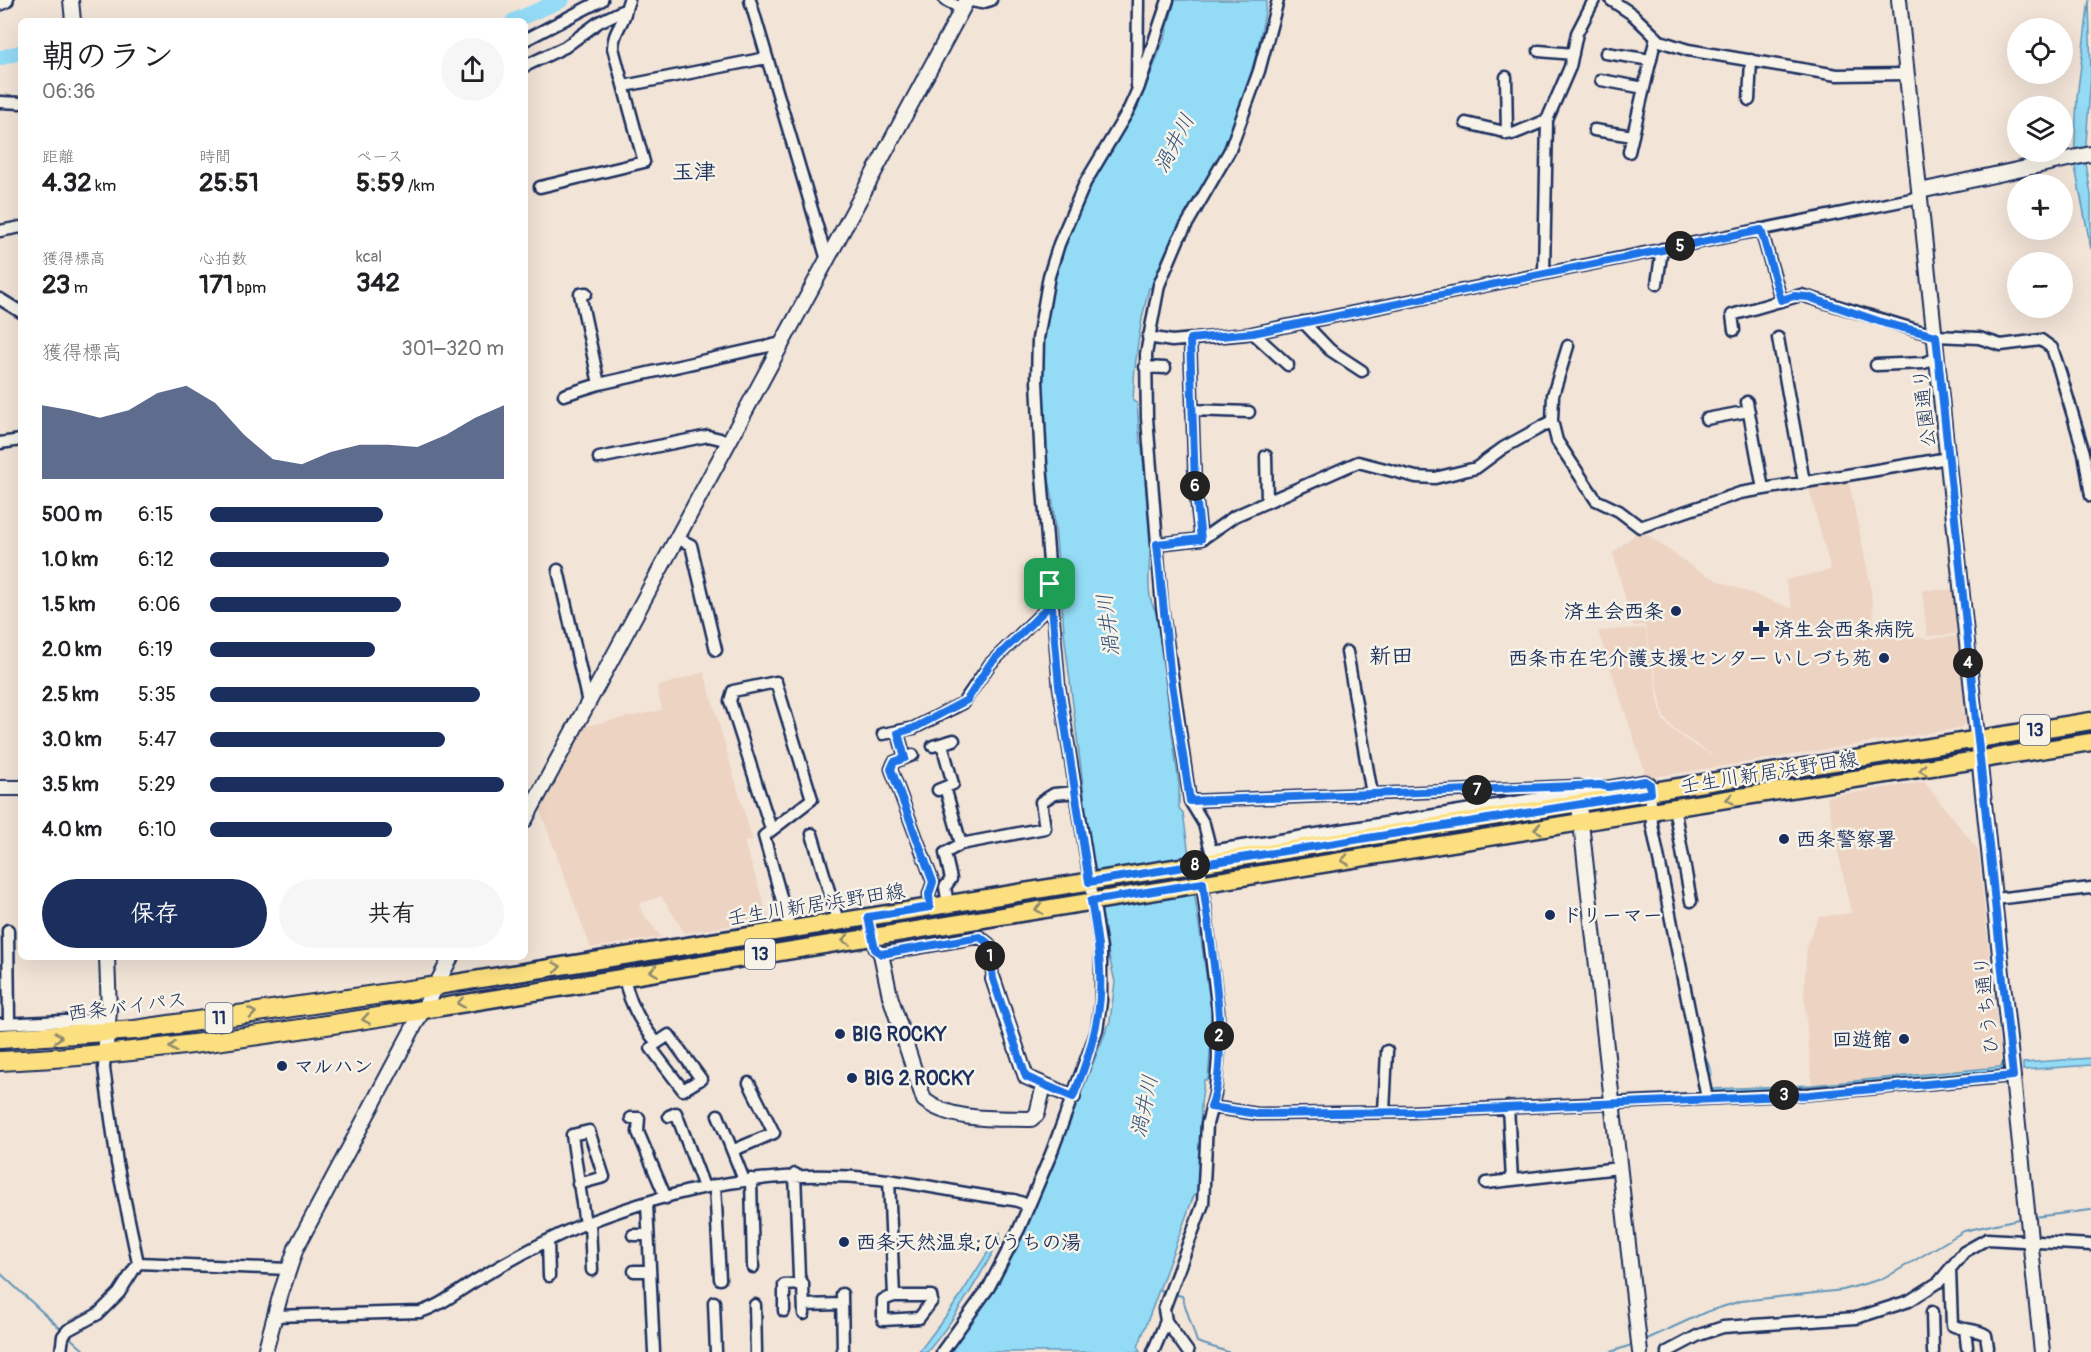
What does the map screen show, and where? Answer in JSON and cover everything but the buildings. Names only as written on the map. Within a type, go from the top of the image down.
[{"type":"highway","name":"西条バイパス","points":[[3,1029],[108,1026],[437,986]]},
{"type":"highway","name":"11","points":[[0,1061],[105,1055],[237,1040],[423,1010]]},
{"type":"main road","points":[[0,2],[5,0]]},
{"type":"main road","name":"壬生川新居浜野田線","points":[[423,1010],[1200,883],[1580,813],[1651,793],[2091,721]]},
{"type":"main road","name":"壬生川新居浜野田線","points":[[437,986],[1198,865],[1580,813],[1652,811],[2091,742]]},
{"type":"street","points":[[70,0],[73,18]]},
{"type":"street","points":[[528,38],[602,0]]},
{"type":"street","points":[[750,0],[827,260]]},
{"type":"street","points":[[945,0],[965,3],[981,3],[991,0]]},
{"type":"street","points":[[1138,0],[1136,80],[1138,89]]},
{"type":"street","points":[[942,1352],[989,1287],[1027,1208],[1073,1097],[1097,1030],[1101,1001],[1101,949],[1059,686],[1037,381],[1042,309],[1059,244],[1075,206],[1138,89],[1168,0]]},
{"type":"street","points":[[1278,0],[1244,116],[1230,150],[1189,220],[1168,264],[1157,291],[1148,337],[1145,367],[1157,544],[1170,670],[1190,801],[1204,824],[1211,852],[1403,823],[1645,781],[1650,784],[1652,825],[1707,1098]]},
{"type":"street","points":[[1544,273],[1547,120],[1573,54],[1577,33],[1594,0]]},
{"type":"street","points":[[1611,0],[1656,37],[1688,50],[1837,75],[1907,74]]},
{"type":"street","name":"公園通り","points":[[1899,0],[1936,336],[1966,649],[1981,761]]},
{"type":"street","points":[[528,814],[965,3]]},
{"type":"street","points":[[528,65],[565,47],[628,4]]},
{"type":"street","points":[[540,187],[644,162],[624,86],[615,62],[613,40],[628,4]]},
{"type":"street","points":[[1629,152],[1656,37]]},
{"type":"street","points":[[1539,51],[1573,54]]},
{"type":"street","points":[[1606,53],[1651,60]]},
{"type":"street","points":[[624,86],[766,58]]},
{"type":"street","points":[[1749,100],[1751,60]]},
{"type":"street","points":[[1506,77],[1507,134]]},
{"type":"street","points":[[1601,80],[1644,88]]},
{"type":"street","points":[[0,102],[18,103]]},
{"type":"street","points":[[1466,123],[1507,134],[1520,132],[1547,120]]},
{"type":"street","points":[[1594,130],[1633,136]]},
{"type":"street","points":[[1148,337],[1172,341],[1253,333],[1761,230],[2090,154]]},
{"type":"street","points":[[0,231],[18,228]]},
{"type":"street","points":[[1761,230],[1781,300]]},
{"type":"street","points":[[1657,284],[1662,249]]},
{"type":"street","points":[[586,293],[580,294],[599,384]]},
{"type":"street","points":[[1734,330],[1732,315],[1794,296],[1808,297],[1884,323],[1936,336],[1979,338],[2001,345],[2033,339],[2048,344],[2060,372],[2084,453],[2091,496]]},
{"type":"street","points":[[0,299],[18,310]]},
{"type":"street","points":[[1303,322],[1330,350],[1362,371]]},
{"type":"street","points":[[1253,333],[1288,365]]},
{"type":"street","points":[[1778,338],[1804,482]]},
{"type":"street","points":[[1190,339],[1195,486],[1201,539]]},
{"type":"street","points":[[564,395],[599,384],[782,343]]},
{"type":"street","points":[[1568,346],[1553,395],[1551,422],[1563,453],[1596,500],[1619,511],[1640,527],[1740,493],[1948,458]]},
{"type":"street","points":[[1876,365],[1924,363],[1938,358]]},
{"type":"street","points":[[1145,367],[1165,368]]},
{"type":"street","points":[[1706,419],[1748,407],[1763,489]]},
{"type":"street","points":[[1192,410],[1249,412]]},
{"type":"street","points":[[1157,544],[1201,539],[1235,516],[1358,462],[1424,478],[1476,468],[1503,448],[1551,422]]},
{"type":"street","points":[[598,458],[708,436],[729,441]]},
{"type":"street","points":[[0,443],[18,440]]},
{"type":"street","points":[[1266,456],[1266,501]]},
{"type":"street","points":[[677,538],[691,545],[717,650]]},
{"type":"street","points":[[558,570],[588,703]]},
{"type":"street","points":[[883,734],[898,733],[914,728],[967,700],[990,664],[1047,607],[1047,587],[1050,584]]},
{"type":"street","points":[[1347,652],[1372,794]]},
{"type":"street","points":[[771,829],[730,701],[734,691],[776,682],[812,799],[764,836],[790,929]]},
{"type":"street","points":[[898,733],[909,756],[894,762],[891,769],[933,882],[929,894],[930,907]]},
{"type":"street","points":[[954,740],[938,745],[953,784],[941,789],[961,844]]},
{"type":"street","name":"ひうち通り","points":[[1981,761],[2042,1352]]},
{"type":"street","points":[[1190,801],[1600,785],[1608,787]]},
{"type":"street","points":[[0,788],[18,788]]},
{"type":"street","points":[[948,904],[945,887],[951,879],[945,853],[961,844],[1045,828],[1041,802],[1054,794],[1076,792]]},
{"type":"street","points":[[1674,807],[1691,901]]},
{"type":"street","points":[[1580,813],[1640,1352]]},
{"type":"street","points":[[812,834],[838,921]]},
{"type":"street","points":[[1153,1352],[1166,1321],[1166,1301],[1203,1204],[1211,1107],[1218,1060],[1218,1011],[1198,865]]},
{"type":"street","points":[[1995,899],[2091,888]]},
{"type":"street","points":[[868,917],[871,936],[875,949],[881,954],[890,996],[924,1100],[938,1109],[959,1115],[1031,1119],[1037,1114],[1044,1085]]},
{"type":"street","points":[[3,1029],[8,930]]},
{"type":"street","points":[[881,954],[980,937],[989,944],[993,979],[1026,1077],[1073,1097]]},
{"type":"street","points":[[8,946],[18,944]]},
{"type":"street","points":[[61,1352],[63,1336],[68,1330],[103,1309],[119,1293],[138,1263],[117,1163],[104,1068],[108,1026],[107,960]]},
{"type":"street","points":[[265,1352],[288,1269],[323,1197],[450,960]]},
{"type":"street","points":[[624,976],[627,993],[645,1029],[657,1043]]},
{"type":"street","points":[[669,1035],[701,1079],[683,1090],[651,1048],[657,1043],[669,1035]]},
{"type":"street","points":[[1384,1112],[1387,1051]]},
{"type":"street","points":[[1211,1107],[1258,1114],[1613,1104],[1809,1095],[2013,1076]]},
{"type":"street","points":[[734,1150],[774,1133],[749,1083]]},
{"type":"street","points":[[1508,1107],[1512,1180]]},
{"type":"street","points":[[669,1116],[676,1113],[709,1186],[720,1279]]},
{"type":"street","points":[[718,1115],[747,1179],[753,1267]]},
{"type":"street","points":[[631,1118],[639,1118],[638,1132],[666,1198]]},
{"type":"street","points":[[578,1184],[604,1177],[590,1131],[572,1135],[578,1184],[587,1223],[592,1270]]},
{"type":"street","points":[[1486,1183],[1619,1168]]},
{"type":"street","points":[[274,1316],[420,1312],[440,1304],[548,1241],[587,1223],[709,1186],[747,1179],[795,1174],[889,1180],[1014,1200],[1023,1203],[1027,1208]]},
{"type":"street","points":[[795,1174],[799,1277],[803,1284],[804,1310],[842,1299],[843,1352]]},
{"type":"street","points":[[889,1180],[894,1296]]},
{"type":"street","points":[[647,1204],[654,1352]]},
{"type":"street","points":[[633,1235],[648,1235]]},
{"type":"street","points":[[1668,1352],[1699,1335],[1723,1327],[1844,1319],[1879,1312],[1920,1296],[1950,1270],[1964,1252],[1981,1241],[1996,1238],[2091,1245]]},
{"type":"street","points":[[548,1241],[549,1276]]},
{"type":"street","points":[[138,1263],[288,1269]]},
{"type":"street","points":[[634,1271],[650,1270]]},
{"type":"street","points":[[1950,1270],[1952,1325],[1978,1330],[1986,1335],[1988,1348]]},
{"type":"street","points":[[784,1311],[784,1285],[803,1284]]},
{"type":"street","points":[[714,1302],[716,1352]]},
{"type":"street","points":[[755,1305],[756,1352]]},
{"type":"street","points":[[1932,1312],[1933,1352]]},
{"type":"street","points":[[1166,1321],[1188,1352]]},
{"type":"street","points":[[1965,1329],[1967,1347]]},
{"type":"shaded area","name":"済生会西条病院","points":[[1848,478],[1870,582],[1875,631],[1928,639],[1957,636],[1966,721],[1960,728],[1647,778],[1598,631],[1645,628],[1662,719],[1670,728],[1692,744],[1718,758],[1676,731],[1664,717],[1645,625],[1633,626],[1613,553],[1640,530],[1697,570],[1721,582],[1793,609],[1785,580],[1831,570],[1808,485]]},
{"type":"shaded area","name":"済生会西条病院","points":[[1922,590],[1953,590],[1956,634],[1927,636]]},
{"type":"shaded area","points":[[704,672],[752,839],[744,842],[769,919],[685,933],[661,896],[639,904],[642,913],[661,937],[591,948],[540,810],[585,726],[662,710],[657,687]]},
{"type":"shaded area","points":[[1924,782],[1978,850],[2000,1067],[1812,1084],[1804,993],[1807,943],[1819,917],[1851,913],[1827,797]]},
{"type":"water","points":[[1175,0],[1267,0],[1250,76],[1231,131],[1214,167],[1166,251],[1152,288],[1149,288],[1136,358],[1133,401],[1137,403],[1149,518],[1150,597],[1156,611],[1179,785],[1179,808],[1183,813],[1211,1009],[1212,1029],[1208,1080],[1204,1080],[1201,1104],[1198,1195],[1194,1195],[1138,1347],[1140,1352],[947,1352],[1022,1230],[1026,1230],[1110,1021],[1115,982],[1099,913],[1065,641],[1052,494],[1045,463],[1041,373],[1043,338],[1052,289],[1070,230],[1091,185],[1138,107],[1165,37]]},
{"type":"water","points":[[2089,0],[2091,75],[2085,157],[2091,195],[2091,249],[2074,162],[2077,97]]},
{"type":"water","points":[[1679,938],[1704,1054],[1712,1072],[1709,1078],[1712,1089],[1812,1085],[2000,1067],[2002,1064],[2002,1072],[1709,1094]]},
{"type":"water","points":[[2091,1058],[2091,1065],[2023,1070],[2023,1063]]},
{"type":"water","points":[[1000,1233],[1000,1239],[992,1254],[957,1312],[927,1352],[919,1352],[957,1301]]},
{"type":"waterway","name":"渦井川","points":[[520,18],[562,0]]},
{"type":"waterway","name":"渦井川","points":[[0,58],[18,53]]},
{"type":"waterway","points":[[2034,1217],[2091,1210]]},
{"type":"waterway","points":[[1645,1340],[1706,1312],[1741,1301],[1843,1290],[1885,1278],[1964,1231],[2023,1218]]},
{"type":"waterway","points":[[0,1273],[62,1330]]},
{"type":"waterway","points":[[1158,1290],[1168,1292]]},
{"type":"waterway","points":[[1173,1294],[1182,1296],[1197,1342],[1228,1352]]},
{"type":"waterway","points":[[68,1336],[86,1352]]},
{"type":"waterway","points":[[1611,1352],[1634,1344]]},
{"type":"place","name":"済生会西条","points":[[1676,611]]},
{"type":"place","name":"済生会西条病院","points":[[1761,629]]},
{"type":"place","name":"西条市在宅介護支援センター いしづち苑","points":[[1884,658]]},
{"type":"place","name":"西条警察署","points":[[1784,839]]},
{"type":"place","name":"ドリーマー","points":[[1550,915]]},
{"type":"place","name":"BIG ROCKY","points":[[840,1034]]},
{"type":"place","name":"回遊館","points":[[1904,1039]]},
{"type":"place","name":"マルハン","points":[[282,1066]]},
{"type":"place","name":"BIG 2 ROCKY","points":[[852,1078]]},
{"type":"place","name":"西条天然温泉;ひうちの湯","points":[[844,1242]]},
{"type":"district","name":"玉津","points":[[694,171]]},
{"type":"district","name":"新田","points":[[1391,655]]},
{"type":"route","points":[[1761,230],[1781,300],[1801,295],[1884,323],[1936,336],[1966,649],[1981,761],[2013,1076],[1809,1095],[1412,1112],[1258,1114],[1211,1107],[1215,1094],[1219,1036],[1203,883],[1091,901],[1101,949],[1102,976],[1097,1030],[1089,1056],[1073,1097],[1026,1077],[993,979],[989,944],[985,939],[980,937],[881,954],[875,949],[868,917],[930,907],[929,894],[933,882],[891,769],[894,762],[905,758],[898,740],[898,733],[958,707],[967,700],[990,664],[1001,656],[1017,636],[1029,628],[1047,607],[1047,587],[1050,584],[1059,686],[1089,882],[1651,793],[1650,784],[1645,781],[1608,787],[1600,785],[1190,801],[1170,670],[1157,544],[1201,539],[1192,439],[1190,339],[1253,333],[1761,230]]}]
